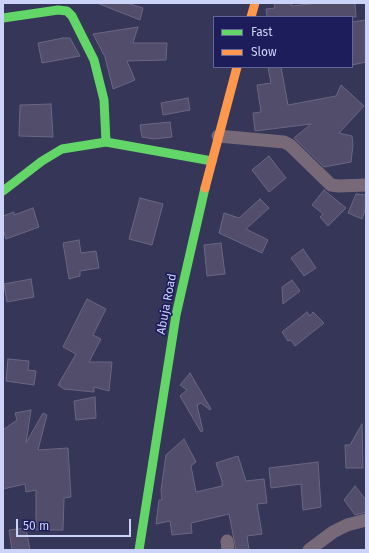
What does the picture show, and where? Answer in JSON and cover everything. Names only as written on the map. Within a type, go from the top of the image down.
[{"type":"main road","points":[[251,16],[255,3]]},
{"type":"main road","points":[[3,18],[22,9],[66,11],[72,16],[94,60],[104,100],[106,142]]},
{"type":"main road","name":"Abuja Road","points":[[139,550],[176,315],[218,136],[237,68]]},
{"type":"main road","points":[[3,191],[42,161],[62,149],[106,142],[212,161]]},
{"type":"street","points":[[218,136],[284,142],[290,145],[331,185],[366,185]]},
{"type":"street","points":[[309,550],[333,532],[347,525],[366,520]]},
{"type":"building","points":[[97,3],[127,3],[143,8],[140,20]]},
{"type":"building","points":[[274,3],[291,3],[292,6],[318,3],[355,3],[356,17],[267,16],[266,9],[275,8]]},
{"type":"building","points":[[366,20],[366,62],[353,65],[353,22]]},
{"type":"building","points":[[138,27],[133,43],[167,43],[166,60],[127,61],[135,80],[113,89],[105,57],[93,34]]},
{"type":"building","points":[[70,38],[80,56],[42,63],[38,43]]},
{"type":"building","points":[[268,68],[281,68],[288,105],[336,96],[341,85],[364,106],[339,133],[352,136],[353,145],[351,162],[324,167],[294,138],[311,124],[255,131],[253,113],[261,112],[257,85],[271,83]]},
{"type":"building","points":[[188,98],[190,110],[163,115],[161,103]]},
{"type":"building","points":[[51,104],[53,137],[19,136],[20,105]]},
{"type":"building","points":[[170,122],[172,137],[154,139],[142,137],[140,125]]},
{"type":"building","points":[[269,156],[286,178],[269,192],[252,170]]},
{"type":"building","points":[[324,190],[346,208],[328,226],[320,217],[323,214],[312,205]]},
{"type":"building","points":[[356,194],[366,195],[366,207],[362,219],[348,213]]},
{"type":"building","points":[[140,198],[163,204],[152,245],[129,239]]},
{"type":"building","points":[[260,199],[269,208],[246,229],[268,240],[262,253],[219,233],[224,213],[239,218]]},
{"type":"building","points":[[33,208],[39,227],[6,239],[3,229],[3,216],[14,212],[14,215]]},
{"type":"building","points":[[79,240],[81,253],[96,251],[99,268],[80,271],[80,276],[69,279],[63,243]]},
{"type":"building","points":[[221,243],[225,274],[207,276],[204,245]]},
{"type":"building","points":[[303,249],[316,268],[304,276],[291,258]]},
{"type":"building","points":[[31,279],[34,297],[7,302],[4,284]]},
{"type":"building","points":[[292,280],[300,291],[283,304],[282,287]]},
{"type":"building","points":[[87,299],[106,309],[93,335],[101,339],[89,362],[112,362],[109,391],[94,387],[94,392],[64,389],[58,385],[76,354],[63,347]]},
{"type":"building","points":[[307,312],[310,316],[313,312],[324,323],[295,346],[291,340],[288,341],[282,332]]},
{"type":"building","points":[[8,359],[29,361],[28,370],[36,371],[34,385],[6,381]]},
{"type":"building","points":[[190,373],[211,409],[210,410],[201,403],[197,405],[203,431],[201,432],[180,396],[187,390],[180,385]]},
{"type":"building","points":[[95,397],[96,418],[76,420],[74,401]]},
{"type":"building","points":[[31,410],[26,443],[43,413],[47,415],[38,450],[68,448],[71,497],[64,498],[63,530],[36,530],[36,490],[26,492],[25,484],[3,489],[3,430],[17,420],[15,413]]},
{"type":"building","points":[[362,424],[363,468],[346,468],[345,445],[350,445]]},
{"type":"building","points":[[184,439],[196,462],[191,466],[196,492],[222,486],[222,481],[216,463],[238,456],[246,481],[264,479],[267,503],[257,504],[262,534],[247,536],[249,550],[236,550],[229,514],[191,523],[192,533],[172,535],[170,521],[156,524],[159,500],[162,500],[161,490],[166,455]]},
{"type":"building","points":[[318,462],[321,507],[303,510],[301,484],[271,488],[269,468]]},
{"type":"building","points":[[355,486],[366,500],[366,512],[355,515],[344,500]]},
{"type":"building","points":[[26,528],[30,550],[12,550],[9,530]]},
{"type":"traffic: fast","points":[[3,18],[58,10],[67,11],[72,16],[94,60],[104,100],[106,142]]},
{"type":"traffic: fast","points":[[3,191],[42,161],[62,149],[106,142],[212,161]]},
{"type":"traffic: fast","points":[[139,550],[176,315],[205,188]]},
{"type":"traffic: slow","points":[[251,16],[255,3]]},
{"type":"traffic: slow","points":[[205,188],[237,68]]}]
